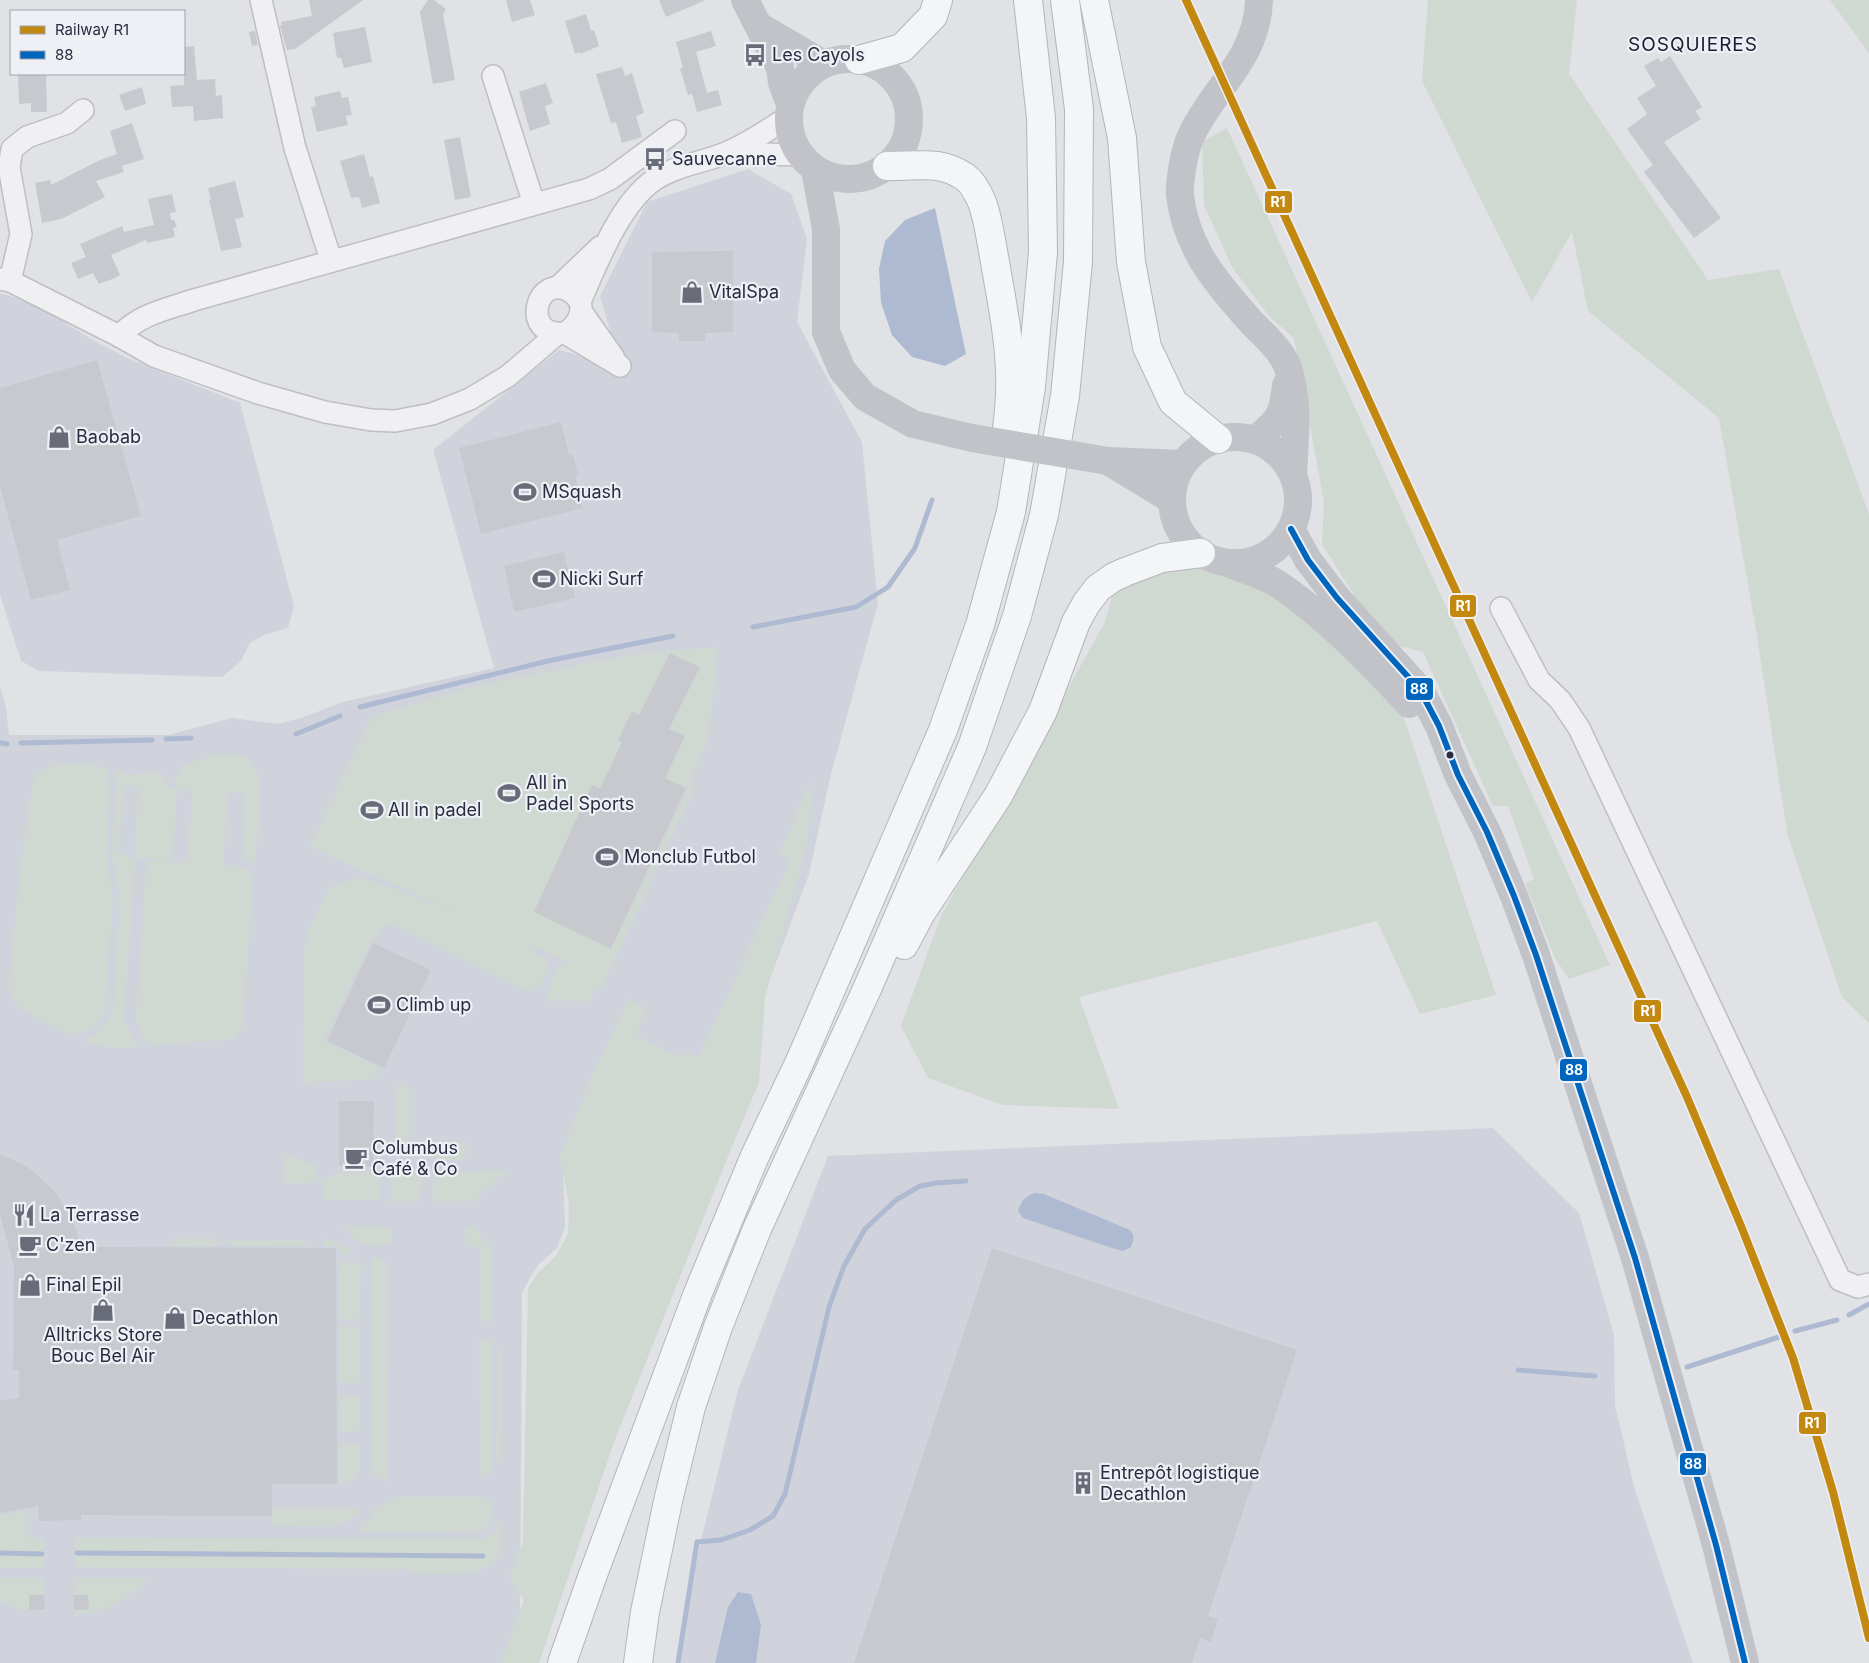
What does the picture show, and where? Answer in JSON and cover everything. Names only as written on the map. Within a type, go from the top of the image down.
[{"type":"highway","points":[[859,60],[902,48],[933,16],[938,0]]},
{"type":"highway","points":[[562,1663],[698,1293],[754,1158],[801,1059],[887,863],[943,730],[980,625],[1011,512],[1031,387],[1043,252],[1041,118],[1028,0]]},
{"type":"highway","points":[[638,1663],[645,1612],[668,1501],[692,1407],[718,1327],[757,1229],[870,980],[972,747],[1017,616],[1044,515],[1065,396],[1078,262],[1079,109],[1064,0]]},
{"type":"highway","points":[[1094,0],[1122,138],[1131,262],[1146,347],[1174,402],[1218,439]]},
{"type":"highway","points":[[887,166],[915,164],[943,166],[966,178],[974,187],[981,200],[989,231],[1004,314],[1010,372],[1009,408],[998,493],[977,579],[887,863]]},
{"type":"highway","points":[[757,1229],[920,913],[998,796],[1043,711],[1069,640],[1086,604],[1098,588],[1125,572],[1162,558],[1202,553]]},
{"type":"main road","points":[[745,0],[780,68],[789,111],[791,137],[807,162],[826,229],[826,332],[842,370],[865,397],[913,424],[972,438],[1108,460],[1183,464]]},
{"type":"main road","points":[[1228,563],[1247,562],[1265,556],[1280,544],[1292,529],[1297,511],[1298,492],[1293,473],[1296,412],[1288,368],[1279,352],[1214,278],[1197,254],[1186,228],[1179,192],[1184,156],[1190,138],[1209,104],[1244,56],[1253,37],[1259,13],[1259,0]]},
{"type":"main road","points":[[759,26],[824,64]]},
{"type":"main road","points":[[789,111],[797,88],[809,74],[824,64],[842,59],[859,60],[878,66],[893,78],[904,95],[909,114],[908,133],[900,151],[887,166],[870,176],[851,180],[832,178],[807,162]]},
{"type":"main road","points":[[826,229],[851,180]]},
{"type":"main road","points":[[1255,440],[1276,422],[1284,407],[1288,368]]},
{"type":"main road","points":[[1293,473],[1284,459],[1271,447],[1255,440],[1237,436],[1218,439],[1205,444],[1183,464],[1175,481],[1172,500],[1176,520],[1186,539],[1202,553],[1214,560],[1228,563],[1276,583],[1318,615],[1377,670],[1419,715],[1458,775]]},
{"type":"main road","points":[[1108,460],[1172,500]]},
{"type":"main road","points":[[1292,529],[1308,560],[1337,598],[1420,690],[1439,726],[1458,775],[1487,832],[1514,896],[1536,955],[1635,1258],[1716,1545],[1745,1663]]},
{"type":"street","points":[[261,0],[295,148],[331,260]]},
{"type":"street","points":[[493,76],[534,204]]},
{"type":"street","points":[[83,110],[67,123],[27,137],[12,149],[9,167],[21,234],[5,280],[119,336],[154,356],[258,393],[325,412],[371,420],[395,421],[432,414],[470,399],[508,376],[561,333],[574,328],[579,320],[580,307],[609,238],[635,198],[653,181],[674,169],[726,153],[758,137],[789,111]]},
{"type":"street","points":[[119,336],[129,326],[146,315],[331,260],[589,189],[610,179],[675,132]]},
{"type":"street","points":[[726,153],[807,162]]},
{"type":"street","points":[[508,376],[537,319],[536,308],[540,298],[547,291],[557,288],[609,238]]},
{"type":"street","points":[[537,319],[545,329],[561,333],[620,366],[580,307],[575,295],[567,290],[557,288]]},
{"type":"street","points":[[1501,608],[1539,680],[1560,700],[1579,728],[1840,1280],[1858,1287],[1869,1284]]},
{"type":"shaded area","points":[[1428,0],[1577,0],[1569,74],[1708,280],[1779,269],[1869,514],[1869,1023],[1842,997],[1787,833],[1757,636],[1719,418],[1588,311],[1572,232],[1532,302],[1422,81]]},
{"type":"shaded area","points":[[1830,0],[1869,0],[1869,53]]},
{"type":"shaded area","points":[[1227,128],[1610,965],[1569,979],[1555,958],[1525,883],[1534,879],[1508,806],[1493,806],[1423,652],[1396,645],[1359,603],[1322,544],[1324,502],[1294,338],[1269,316],[1232,267],[1204,205],[1202,142]]},
{"type":"shaded area","points":[[748,169],[791,194],[807,239],[797,322],[862,442],[878,603],[830,778],[809,874],[702,1162],[563,1171],[565,1227],[557,1248],[538,1265],[522,1292],[520,1612],[502,1663],[0,1663],[0,686],[6,708],[9,735],[168,735],[232,718],[278,724],[304,717],[343,702],[494,668],[433,450],[559,350],[620,366],[600,296],[647,202]]},
{"type":"shaded area","points":[[0,293],[35,304],[89,338],[127,358],[240,403],[294,606],[288,628],[266,634],[250,643],[241,661],[222,677],[39,671],[21,661],[0,595]]},
{"type":"shaded area","points":[[1181,564],[1226,574],[1273,596],[1328,639],[1403,715],[1496,995],[1420,1014],[1377,921],[1079,997],[1119,1109],[1003,1105],[928,1078],[901,1026],[941,916],[1105,622],[1113,593],[1151,570]]},
{"type":"shaded area","name":"All in Padel Sports","points":[[718,647],[708,739],[690,780],[695,782],[689,800],[601,989],[595,988],[588,1003],[577,1000],[552,1001],[547,998],[556,969],[569,962],[528,944],[529,947],[548,961],[543,978],[532,992],[388,922],[370,943],[324,1040],[380,1068],[373,1079],[303,1083],[305,945],[310,927],[331,887],[354,879],[364,878],[466,916],[309,847],[373,716],[476,686],[629,655]],"holes":[[[687,786],[689,787],[612,952]]]},
{"type":"shaded area","points":[[218,754],[243,756],[255,769],[260,782],[255,865],[242,855],[246,812],[243,797],[240,792],[228,793],[223,865],[241,866],[253,874],[243,1025],[234,1039],[150,1045],[141,1033],[136,1018],[147,861],[213,864],[187,862],[193,790],[182,791],[177,788],[172,861],[134,858],[139,786],[123,786],[118,851],[135,860],[124,1021],[138,1048],[105,1047],[84,1041],[102,1028],[113,1009],[120,900],[113,861],[112,841],[118,784],[115,773],[118,770],[127,774],[156,773],[166,779],[166,787],[176,788],[175,777],[182,766]]},
{"type":"shaded area","points":[[86,763],[107,769],[110,791],[106,856],[113,900],[104,1014],[95,1024],[87,1029],[80,1033],[70,1034],[52,1027],[17,1004],[9,988],[19,881],[35,774],[54,765]]},
{"type":"shaded area","points":[[812,782],[807,844],[765,998],[759,1082],[614,1442],[539,1663],[501,1663],[524,1600],[509,1576],[523,1543],[528,1288],[537,1274],[556,1256],[568,1234],[569,1205],[560,1157],[587,1088],[628,999],[647,1008],[635,1035],[682,1059],[685,1052],[699,1057],[791,859],[780,853]]},
{"type":"shaded area","points":[[397,1083],[409,1088],[409,1142],[422,1142],[422,1150],[394,1148]]},
{"type":"shaded area","points":[[1493,1128],[1579,1213],[1614,1335],[1615,1405],[1634,1487],[1693,1663],[678,1663],[698,1553],[738,1390],[828,1156]]},
{"type":"shaded area","points":[[434,1142],[465,1142],[465,1157],[460,1160],[438,1160],[436,1158]]},
{"type":"shaded area","points":[[283,1153],[317,1166],[315,1181],[310,1183],[286,1183]]},
{"type":"shaded area","points":[[507,1171],[508,1174],[496,1179],[473,1201],[433,1201],[433,1172]]},
{"type":"shaded area","points":[[390,1172],[422,1172],[421,1193],[418,1201],[391,1202]]},
{"type":"shaded area","points":[[337,1173],[378,1173],[379,1200],[324,1200],[323,1181]]},
{"type":"shaded area","points":[[342,1227],[391,1227],[391,1245],[363,1245]]},
{"type":"shaded area","points":[[465,1227],[474,1227],[491,1250],[491,1321],[480,1321],[481,1247],[466,1246]]},
{"type":"shaded area","points":[[171,1239],[216,1239],[217,1246],[171,1245]]},
{"type":"shaded area","points":[[324,1239],[340,1243],[353,1254],[340,1253],[339,1246],[324,1246]]},
{"type":"shaded area","points":[[229,1240],[305,1240],[305,1246],[230,1246]]},
{"type":"shaded area","points":[[371,1258],[379,1258],[386,1262],[387,1482],[375,1474],[371,1463]]},
{"type":"shaded area","points":[[339,1261],[361,1265],[358,1319],[339,1319]]},
{"type":"shaded area","points":[[339,1326],[359,1327],[360,1329],[360,1380],[357,1383],[339,1382]]},
{"type":"shaded area","points":[[491,1340],[491,1471],[481,1479],[479,1341]]},
{"type":"shaded area","points":[[502,1349],[501,1456],[496,1462],[498,1350]]},
{"type":"shaded area","points":[[339,1396],[358,1396],[360,1398],[360,1429],[356,1431],[339,1431]]},
{"type":"shaded area","points":[[339,1443],[360,1444],[360,1465],[357,1475],[353,1479],[339,1485]]},
{"type":"shaded area","points":[[399,1497],[485,1497],[491,1500],[490,1523],[482,1531],[360,1532],[378,1507]]},
{"type":"shaded area","points":[[272,1509],[357,1509],[357,1515],[334,1527],[272,1525]]},
{"type":"shaded area","points":[[25,1511],[25,1538],[44,1538],[43,1568],[0,1568],[0,1515]]},
{"type":"shaded area","points":[[501,1519],[502,1544],[496,1558],[488,1565],[464,1573],[411,1573],[410,1569],[76,1567],[75,1538],[483,1539],[494,1531]]},
{"type":"shaded area","points":[[0,1578],[44,1578],[44,1611],[22,1609],[0,1601]]},
{"type":"shaded area","points":[[74,1578],[148,1578],[114,1604],[96,1611],[74,1615]]},
{"type":"water","points":[[935,208],[966,354],[945,366],[912,357],[892,335],[881,303],[879,269],[885,241],[905,220]]},
{"type":"water","points":[[1035,1193],[1044,1194],[1130,1230],[1134,1238],[1131,1247],[1123,1251],[1023,1218],[1018,1211],[1021,1204],[1026,1197]]},
{"type":"water","points":[[738,1592],[751,1594],[761,1625],[756,1663],[715,1663],[728,1607]]},
{"type":"building","points":[[309,0],[363,0],[295,49],[287,50],[280,26],[282,25],[281,22],[312,16]]},
{"type":"building","points":[[428,0],[434,0],[446,9],[443,14],[455,80],[433,84],[420,12]]},
{"type":"building","points":[[506,0],[530,0],[535,15],[512,22]]},
{"type":"building","points":[[659,0],[706,0],[666,17]]},
{"type":"building","points":[[586,14],[591,31],[594,30],[599,46],[580,54],[579,52],[575,54],[565,21]]},
{"type":"building","points":[[365,27],[372,62],[344,68],[341,58],[337,58],[333,33]]},
{"type":"building","points":[[255,31],[258,45],[252,46],[249,32]]},
{"type":"building","points":[[711,31],[716,46],[696,52],[707,93],[718,90],[722,105],[697,112],[692,94],[688,95],[680,68],[683,68],[676,42]]},
{"type":"building","points":[[194,46],[197,80],[215,79],[216,96],[222,95],[223,118],[194,121],[193,106],[172,107],[170,86],[184,85],[185,47]]},
{"type":"building","points":[[1670,56],[1702,107],[1695,111],[1701,119],[1664,142],[1721,218],[1694,238],[1644,172],[1653,165],[1627,129],[1647,114],[1637,98],[1656,86],[1644,66],[1658,58],[1661,62]]},
{"type":"building","points":[[622,67],[625,76],[632,73],[644,113],[636,116],[642,137],[622,143],[616,122],[611,123],[596,74]]},
{"type":"building","points":[[18,75],[46,75],[47,112],[31,112],[31,103],[19,104]]},
{"type":"building","points":[[546,83],[553,103],[545,106],[550,124],[530,131],[519,92]]},
{"type":"building","points":[[142,87],[146,104],[125,111],[119,95]]},
{"type":"building","points":[[340,91],[342,98],[348,97],[352,115],[346,116],[348,125],[317,132],[311,107],[316,106],[314,97]]},
{"type":"building","points":[[132,123],[144,159],[122,166],[124,172],[96,181],[105,197],[61,219],[42,223],[35,183],[50,180],[51,185],[98,161],[117,154],[110,131]]},
{"type":"building","points":[[460,137],[471,197],[455,200],[444,140]]},
{"type":"building","points":[[364,154],[370,177],[373,176],[380,203],[362,208],[359,197],[351,198],[340,161]]},
{"type":"building","points":[[235,181],[244,217],[235,219],[242,247],[221,251],[208,188]]},
{"type":"building","points":[[172,194],[176,212],[170,213],[171,220],[174,220],[177,227],[173,228],[175,237],[147,243],[146,240],[111,255],[120,275],[115,278],[99,284],[93,273],[78,279],[71,263],[86,257],[80,244],[122,226],[124,232],[154,225],[148,199]]},
{"type":"building","name":"VitalSpa","points":[[733,251],[733,332],[705,333],[705,341],[679,341],[679,333],[652,332],[652,252]]},
{"type":"building","name":"Baobab","points":[[97,360],[141,516],[57,540],[70,590],[31,600],[0,486],[0,388]]},
{"type":"building","name":"MSquash","points":[[561,422],[569,455],[573,454],[578,474],[575,475],[583,508],[481,534],[459,448]]},
{"type":"building","points":[[564,552],[575,598],[514,612],[504,566]]},
{"type":"building","points":[[670,653],[700,667],[669,729],[685,736],[665,778],[686,788],[611,949],[534,912],[592,785],[600,789],[622,742],[618,740],[632,711],[639,715]]},
{"type":"building","name":"Climb up","points":[[373,943],[431,970],[384,1068],[327,1041]]},
{"type":"building","points":[[339,1101],[374,1101],[373,1167],[339,1166]]},
{"type":"building","name":"Decathlon","points":[[0,1154],[33,1171],[57,1194],[73,1221],[81,1247],[336,1248],[337,1484],[272,1484],[272,1516],[81,1515],[81,1520],[39,1521],[38,1506],[0,1513],[0,1401],[19,1398],[19,1370],[13,1370],[14,1266],[0,1215]]},
{"type":"building","name":"Entrepôt logistique Decathlon","points":[[992,1248],[1297,1350],[1208,1616],[1218,1619],[1211,1642],[1200,1638],[1192,1663],[854,1663]]},
{"type":"building","points":[[29,1595],[44,1595],[45,1610],[29,1610]]},
{"type":"building","points":[[73,1595],[88,1595],[89,1610],[74,1610]]},
{"type":"waterway","points":[[753,627],[856,607],[888,587],[915,548],[932,500]]},
{"type":"waterway","points":[[360,707],[552,660],[673,636]]},
{"type":"waterway","points":[[296,734],[340,716]]},
{"type":"waterway","points":[[166,739],[191,738]]},
{"type":"waterway","points":[[21,743],[152,740]]},
{"type":"waterway","points":[[0,743],[7,744]]},
{"type":"waterway","points":[[678,1663],[697,1542],[721,1540],[750,1530],[773,1516],[785,1494],[829,1307],[844,1266],[865,1229],[896,1200],[920,1186],[966,1181]]},
{"type":"waterway","points":[[1849,1315],[1869,1304]]},
{"type":"waterway","points":[[1795,1331],[1837,1320]]},
{"type":"waterway","points":[[1687,1367],[1779,1337]]},
{"type":"waterway","points":[[1518,1370],[1595,1376]]},
{"type":"waterway","points":[[0,1553],[42,1554]]},
{"type":"waterway","points":[[77,1553],[483,1556]]},
{"type":"rail line","name":"R1","points":[[1186,0],[1687,1097],[1741,1226],[1793,1358],[1833,1492],[1869,1638]]},
{"type":"transit line","name":"88","points":[[1291,529],[1308,560],[1337,598],[1420,690],[1439,726],[1458,775],[1487,832],[1514,896],[1536,955],[1635,1258],[1716,1545],[1745,1663]]},
{"type":"place","name":"Les Cayols","points":[[755,55]]},
{"type":"place","name":"Sauvecanne","points":[[655,159]]},
{"type":"place","name":"VitalSpa","points":[[692,292]]},
{"type":"place","name":"Baobab","points":[[59,437]]},
{"type":"place","name":"MSquash","points":[[525,492]]},
{"type":"place","name":"Nicki Surf","points":[[544,579]]},
{"type":"place","name":"All in Padel Sports","points":[[509,793]]},
{"type":"place","name":"All in padel","points":[[372,810]]},
{"type":"place","name":"Monclub Futbol","points":[[607,857]]},
{"type":"place","name":"Climb up","points":[[379,1005]]},
{"type":"place","name":"Columbus Café & Co","points":[[356,1158]]},
{"type":"place","name":"La Terrasse","points":[[24,1215]]},
{"type":"place","name":"C'zen","points":[[30,1245]]},
{"type":"place","name":"Final Epil","points":[[30,1285]]},
{"type":"place","name":"Alltricks Store Bouc Bel Air","points":[[103,1310]]},
{"type":"place","name":"Decathlon","points":[[175,1318]]},
{"type":"place","name":"Entrepôt logistique Decathlon","points":[[1083,1483]]},
{"type":"district","name":"SOSQUIERES","points":[[1693,44]]}]
